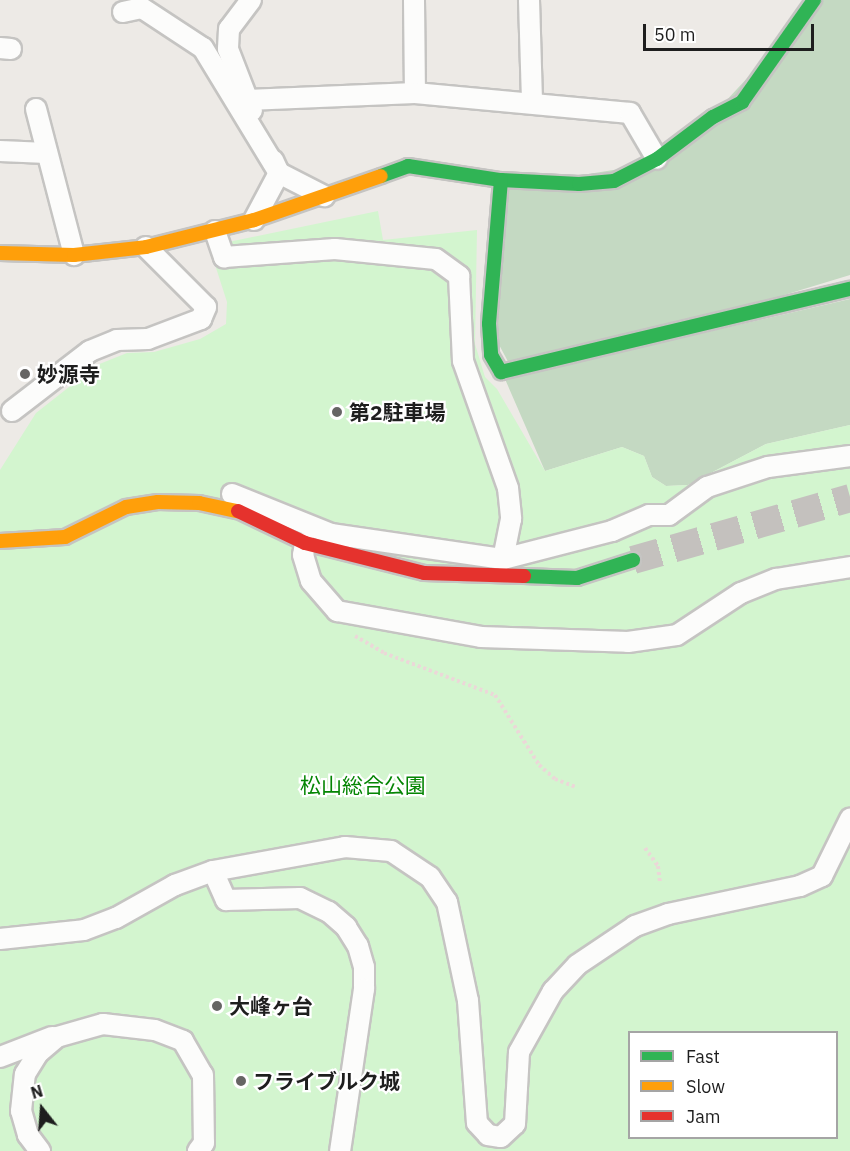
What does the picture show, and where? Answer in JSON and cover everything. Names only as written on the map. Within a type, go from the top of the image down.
[{"type":"street","points":[[251,0],[229,29],[228,49],[247,100],[279,173]]},
{"type":"street","points":[[414,0],[415,93]]},
{"type":"street","points":[[529,0],[532,103]]},
{"type":"street","points":[[0,253],[74,255],[146,247],[254,220],[408,166],[501,180],[579,184],[614,181],[657,159],[713,117],[742,102],[814,0]]},
{"type":"street","points":[[123,12],[142,9],[203,48],[279,173],[324,196]]},
{"type":"street","points":[[247,100],[415,93],[630,113],[657,159]]},
{"type":"street","points":[[36,109],[74,255]]},
{"type":"street","points":[[0,151],[47,153]]},
{"type":"street","points":[[254,220],[279,173]]},
{"type":"street","points":[[501,180],[489,324],[491,355],[501,372],[850,289]]},
{"type":"street","points":[[215,231],[224,256],[335,249],[436,259],[459,276],[463,361],[508,488],[511,519],[503,559]]},
{"type":"street","points":[[12,411],[90,351],[117,340],[148,339],[201,319],[206,307],[146,247]]},
{"type":"street","points":[[232,494],[331,534],[503,559],[612,531],[649,515],[669,515],[707,487],[768,467],[850,456]]},
{"type":"street","points":[[0,541],[65,537],[126,507],[170,502],[199,502],[245,512],[305,543],[424,573],[577,578],[633,560]]},
{"type":"street","points":[[305,543],[302,542],[303,555],[311,581],[337,611],[482,637],[628,642],[677,635],[741,593],[776,579],[850,567]]},
{"type":"street","points":[[0,939],[84,930],[116,918],[175,885],[213,871],[361,846],[406,858],[430,877],[452,917],[468,1001],[477,1123],[485,1133],[497,1137],[510,1132],[515,1124],[519,1052],[553,991],[577,965],[635,926],[668,914],[800,886],[822,876],[850,819]]},
{"type":"street","points":[[213,871],[226,900],[300,898],[329,912],[346,927],[358,945],[364,967],[364,989],[340,1151]]},
{"type":"street","points":[[0,1057],[69,1032],[103,1024],[155,1030],[183,1041],[203,1075],[204,1143],[198,1151]]},
{"type":"street","points":[[40,1151],[23,1124],[21,1087],[38,1053],[69,1032]]},
{"type":"path","points":[[337,611],[352,632],[372,648],[495,694],[539,765],[555,779],[576,787]]},
{"type":"path","points":[[645,848],[658,866],[660,884]]},
{"type":"green space","points":[[820,0],[850,0],[850,275],[728,312],[511,367],[497,341],[506,187],[670,161]]},
{"type":"green space","name":"松山総合公園","points":[[378,211],[383,240],[477,230],[475,344],[485,377],[497,389],[545,471],[622,447],[644,456],[652,477],[666,486],[688,485],[766,444],[850,425],[850,1151],[0,1151],[0,470],[36,413],[97,365],[127,353],[154,352],[200,339],[226,324],[227,302],[209,246]]},
{"type":"green space","points":[[850,299],[850,425],[766,444],[688,485],[666,486],[652,477],[644,456],[622,447],[545,471],[505,379]]},
{"type":"tunnel","points":[[633,560],[850,498]]},
{"type":"traffic: fast","points":[[381,176],[408,166],[501,180],[579,184],[614,181],[657,159],[713,117],[742,102],[814,0]]},
{"type":"traffic: fast","points":[[501,180],[489,324],[491,355],[501,372],[850,289]]},
{"type":"traffic: fast","points":[[524,576],[577,578],[633,560]]},
{"type":"traffic: slow","points":[[0,253],[74,255],[146,247],[254,220],[381,176]]},
{"type":"traffic: slow","points":[[0,541],[65,537],[126,507],[158,502],[199,503],[238,511]]},
{"type":"traffic: jam","points":[[238,511],[305,543],[424,573],[524,576]]},
{"type":"place","name":"妙源寺","points":[[25,374]]},
{"type":"place","name":"第2駐車場","points":[[337,412]]},
{"type":"place","name":"大峰ヶ台","points":[[217,1006]]},
{"type":"place","name":"フライブルク城","points":[[241,1081]]}]
